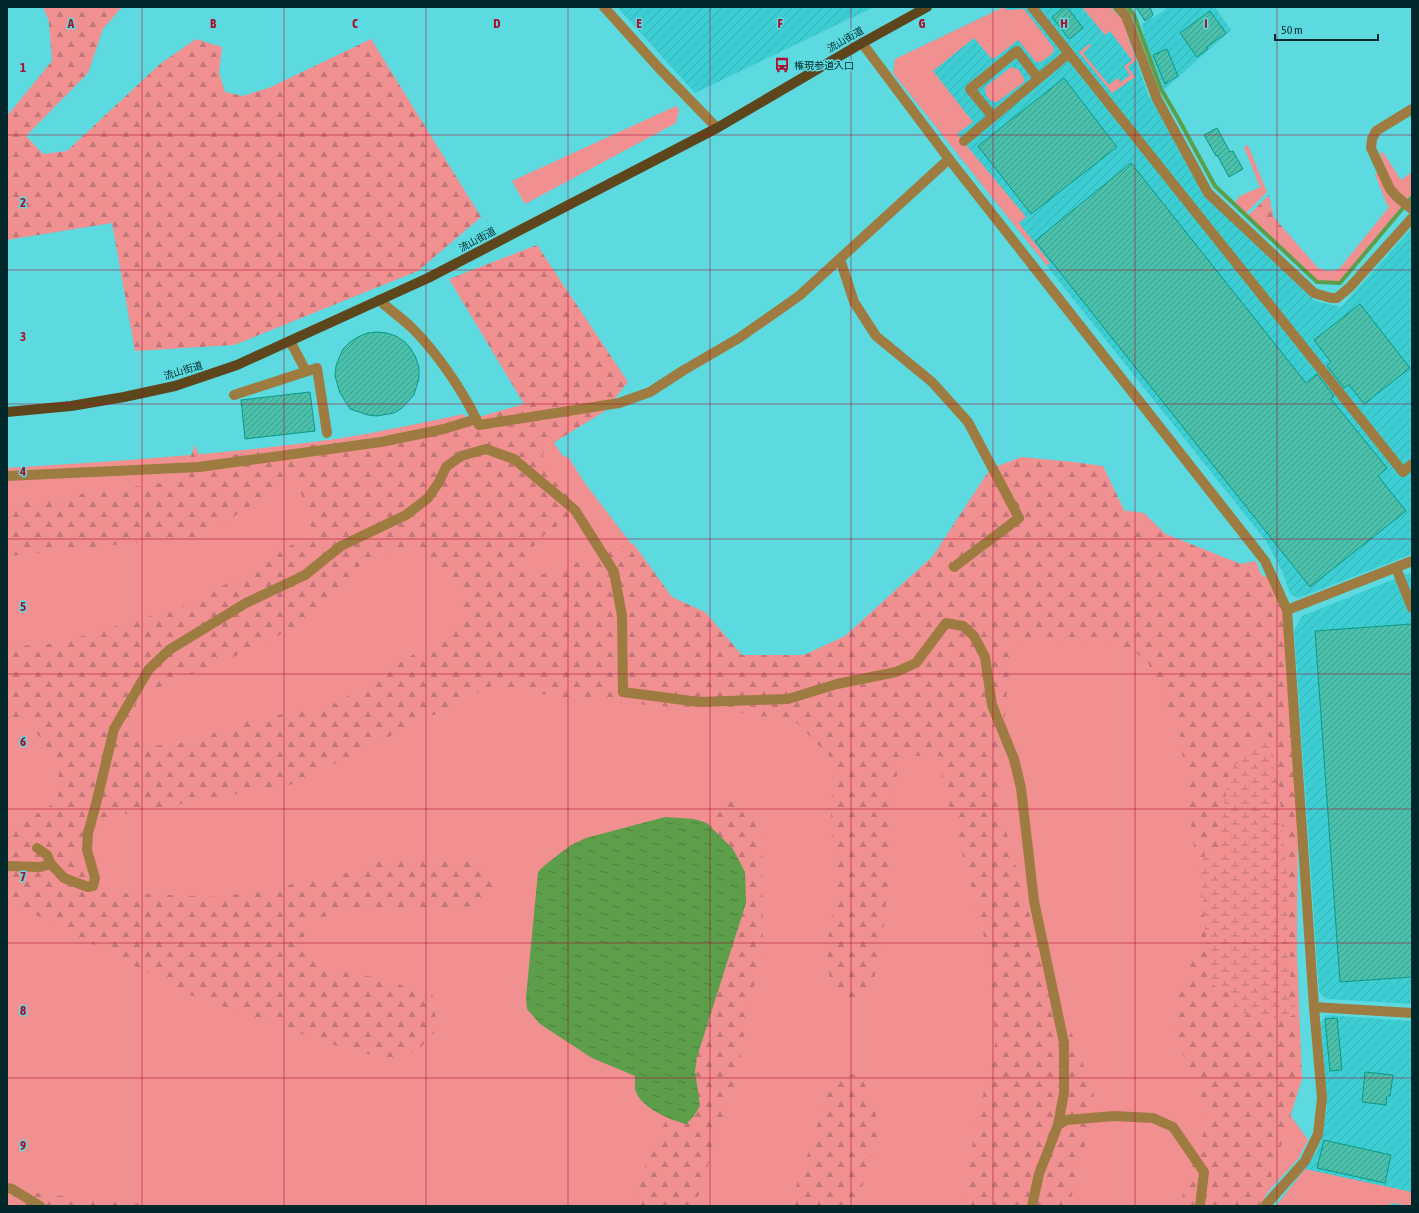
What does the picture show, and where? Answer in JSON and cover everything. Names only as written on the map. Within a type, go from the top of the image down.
[{"type":"main road","name":"流山街道","points":[[7,412],[71,406],[176,386],[237,365],[428,278],[717,128],[862,43],[927,7]]},
{"type":"street","points":[[604,7],[658,67],[717,128]]},
{"type":"street","points":[[1032,7],[1403,472],[1412,464]]},
{"type":"street","points":[[1118,7],[1126,16],[1156,100],[1208,193],[1314,293],[1330,298],[1337,298],[1350,288],[1412,218]]},
{"type":"street","points":[[862,43],[949,159],[1265,562],[1287,610],[1314,1007],[1322,1098],[1318,1134],[1305,1161],[1265,1206]]},
{"type":"street","points":[[993,117],[970,89],[1017,51],[1038,78]]},
{"type":"street","points":[[964,141],[1068,54]]},
{"type":"street","points":[[1412,109],[1376,132],[1372,139],[1371,148],[1390,189],[1412,209]]},
{"type":"street","points":[[379,300],[410,326],[434,352],[452,379],[479,426],[619,403],[650,392],[739,338],[799,296],[949,159]]},
{"type":"street","points":[[840,259],[854,302],[876,336],[932,382],[968,422],[1019,518],[954,567]]},
{"type":"street","points":[[290,341],[306,371]]},
{"type":"street","points":[[234,395],[317,368],[327,433]]},
{"type":"street","points":[[7,476],[199,467],[381,442],[444,429],[476,419]]},
{"type":"street","points":[[37,848],[47,855],[51,864],[64,878],[88,887],[93,886],[95,878],[87,850],[88,833],[114,729],[149,669],[169,650],[246,603],[305,575],[341,546],[406,515],[428,498],[439,482],[446,467],[461,456],[486,449],[514,459],[575,510],[614,572],[622,616],[623,692],[699,702],[788,699],[837,684],[896,672],[916,663],[946,624],[963,626],[974,636],[985,657],[992,705],[1014,759],[1021,788],[1034,901],[1064,1043],[1064,1093],[1058,1124],[1040,1174],[1032,1206]]},
{"type":"street","points":[[1287,610],[1412,561]]},
{"type":"street","points":[[1396,568],[1412,608]]},
{"type":"street","points":[[7,866],[40,867],[51,864]]},
{"type":"street","points":[[1314,1007],[1412,1013]]},
{"type":"street","points":[[1058,1124],[1066,1120],[1114,1116],[1153,1118],[1173,1127],[1204,1172],[1200,1206]]},
{"type":"street","points":[[7,1188],[12,1189],[40,1206]]},
{"type":"shaded area","points":[[617,7],[874,7],[695,93]]},
{"type":"shaded area","points":[[1004,7],[1110,7],[1122,19],[1148,94],[1204,195],[1315,301],[1341,307],[1412,228],[1412,554],[1298,598],[1290,594],[1282,571],[1266,541],[893,73],[895,59]]},
{"type":"shaded area","points":[[1166,7],[1215,7],[1231,30],[1164,90],[1144,37],[1142,24],[1165,10]]},
{"type":"shaded area","points":[[1412,572],[1412,1004],[1326,999],[1319,992],[1294,631],[1302,616]]},
{"type":"shaded area","points":[[1326,1015],[1412,1021],[1412,1206],[1276,1206],[1316,1153],[1321,1138],[1327,1108],[1321,1022]]},
{"type":"green space","points":[[43,7],[122,7],[103,29],[88,73],[26,136],[43,154],[67,151],[160,64],[196,39],[222,47],[219,73],[225,92],[243,96],[271,87],[371,39],[481,217],[418,271],[234,345],[135,351],[112,223],[7,240],[7,116],[52,61],[49,22]]},
{"type":"green space","points":[[1004,7],[1007,10],[1024,9],[1054,48],[1053,53],[1041,62],[1036,62],[1018,40],[995,58],[991,58],[974,38],[933,71],[973,122],[957,134],[1026,217],[1019,223],[1050,263],[1047,266],[893,73],[895,59]]},
{"type":"green space","points":[[1082,7],[1110,7],[1122,19],[1136,60],[1128,67],[1135,77],[1112,93],[1079,52],[1090,44],[1091,46],[1083,53],[1109,85],[1117,78],[1121,82],[1130,75],[1124,66],[1132,60],[1110,31],[1105,35]]},
{"type":"green space","points":[[1011,67],[1018,69],[1024,78],[1024,82],[997,102],[991,101],[986,95],[985,87]]},
{"type":"green space","points":[[676,106],[679,110],[676,123],[525,204],[512,181]]},
{"type":"green space","points":[[1248,145],[1267,192],[1246,213],[1235,202],[1240,196],[1260,187],[1244,147]]},
{"type":"green space","points":[[1383,152],[1401,180],[1412,172],[1412,194],[1406,200],[1395,190],[1380,154]]},
{"type":"green space","points":[[1378,173],[1390,197],[1402,207],[1340,282],[1317,281],[1248,215],[1253,211],[1281,236],[1284,229],[1318,268],[1333,271],[1339,269],[1389,207],[1375,174]]},
{"type":"green space","points":[[1269,195],[1273,216],[1284,229],[1281,236],[1253,211]]},
{"type":"green space","points":[[537,245],[628,382],[605,411],[545,448],[540,465],[572,500],[569,518],[543,536],[526,555],[531,578],[633,543],[672,597],[705,612],[742,655],[804,655],[845,636],[933,556],[990,469],[1021,457],[1103,466],[1125,512],[1143,525],[1246,566],[1282,586],[1286,664],[1298,821],[1297,953],[1302,1079],[1262,1206],[1179,1206],[1208,1119],[1197,1080],[1176,1041],[1173,1012],[1201,938],[1197,870],[1180,735],[1146,658],[1108,642],[1010,642],[1009,672],[997,799],[1037,941],[1094,1093],[1089,1131],[1069,1206],[966,1206],[965,1185],[977,1120],[996,1041],[986,944],[953,817],[942,784],[941,756],[904,756],[893,787],[890,866],[881,951],[869,999],[846,1001],[830,986],[827,944],[835,898],[831,817],[833,760],[795,721],[741,713],[566,698],[492,686],[293,784],[108,817],[85,843],[77,860],[99,892],[221,897],[337,876],[386,858],[470,857],[486,866],[496,883],[481,906],[338,912],[308,922],[303,941],[329,968],[387,980],[433,996],[437,1030],[417,1051],[386,1059],[334,1045],[193,996],[7,900],[7,832],[58,801],[59,764],[28,721],[7,717],[7,647],[59,643],[194,603],[313,532],[296,477],[203,536],[7,556],[7,500],[45,499],[182,480],[195,445],[201,459],[298,446],[420,434],[524,404],[449,279]],"holes":[[[408,546],[444,570],[459,587],[463,626],[397,664],[337,703],[245,721],[191,742],[151,746],[132,725],[139,691],[153,690],[262,645],[318,613],[364,561]]]},
{"type":"green space","points":[[464,414],[474,432],[539,421],[563,456],[569,458],[584,482],[649,567],[676,645],[787,681],[1053,501],[1144,513],[1203,571],[1256,561],[1275,612],[1288,1112],[1308,1140],[1298,1159],[1272,1187],[1258,1206],[7,1206],[7,468],[89,463],[254,449],[336,439]]},
{"type":"green space","points":[[1267,733],[1270,740],[1273,764],[1279,789],[1288,891],[1287,915],[1291,968],[1289,996],[1297,1009],[1291,1016],[1278,1019],[1253,1016],[1238,1010],[1231,993],[1212,985],[1202,884],[1202,864],[1206,849],[1217,858],[1219,853],[1220,830],[1229,773],[1245,753]]},
{"type":"green space","points":[[738,799],[754,812],[762,841],[763,942],[736,1079],[695,1206],[632,1206],[639,1179],[672,1107],[711,864],[711,823],[725,803]]},
{"type":"green space","points":[[859,1072],[875,1107],[878,1135],[856,1206],[789,1206],[814,1137],[828,1084]]},
{"type":"green space","points":[[1305,1169],[1412,1192],[1412,1206],[1391,1203],[1390,1206],[1276,1206]]},
{"type":"green space","points":[[7,1181],[40,1194],[166,1206],[7,1206]]},
{"type":"water","points":[[665,817],[694,819],[707,823],[733,849],[745,872],[746,903],[697,1057],[695,1071],[700,1106],[693,1117],[686,1124],[656,1112],[642,1102],[635,1089],[635,1076],[592,1058],[540,1024],[527,1009],[526,998],[538,872],[571,845],[586,838]]},
{"type":"building","points":[[1064,7],[1067,7],[1083,28],[1069,39],[1052,17]]},
{"type":"building","points":[[1136,7],[1150,7],[1153,15],[1145,21]]},
{"type":"building","points":[[1210,11],[1226,33],[1207,47],[1208,49],[1197,57],[1180,33]]},
{"type":"building","points":[[1167,49],[1178,76],[1165,84],[1153,55]]},
{"type":"building","points":[[1064,78],[1117,147],[1031,214],[978,146]]},
{"type":"building","points":[[1217,128],[1230,152],[1233,151],[1243,169],[1229,177],[1204,135]]},
{"type":"building","points":[[1131,163],[1306,383],[1317,374],[1334,396],[1331,399],[1387,468],[1378,476],[1406,511],[1310,587],[1035,241]]},
{"type":"building","points":[[1360,304],[1410,368],[1364,404],[1349,385],[1344,388],[1327,366],[1331,362],[1314,340]]},
{"type":"building","points":[[377,332],[396,336],[405,342],[416,358],[419,368],[419,378],[414,395],[402,408],[394,413],[377,416],[368,415],[350,409],[340,393],[335,376],[336,366],[343,349],[358,337],[367,333]]},
{"type":"building","points":[[310,392],[315,431],[245,439],[241,400]]},
{"type":"building","points":[[1412,624],[1412,977],[1340,982],[1315,631]]},
{"type":"building","points":[[1337,1018],[1342,1070],[1330,1071],[1325,1019]]},
{"type":"building","points":[[1365,1072],[1393,1075],[1390,1096],[1387,1096],[1386,1105],[1362,1102]]},
{"type":"building","points":[[1324,1140],[1391,1155],[1385,1183],[1317,1168]]},
{"type":"waterway","points":[[1128,7],[1134,15],[1161,89],[1215,186],[1317,282],[1340,283],[1403,208]]},
{"type":"waterway","points":[[1408,202],[1412,197]]},
{"type":"place","name":"権現参道入口","points":[[782,65]]}]
